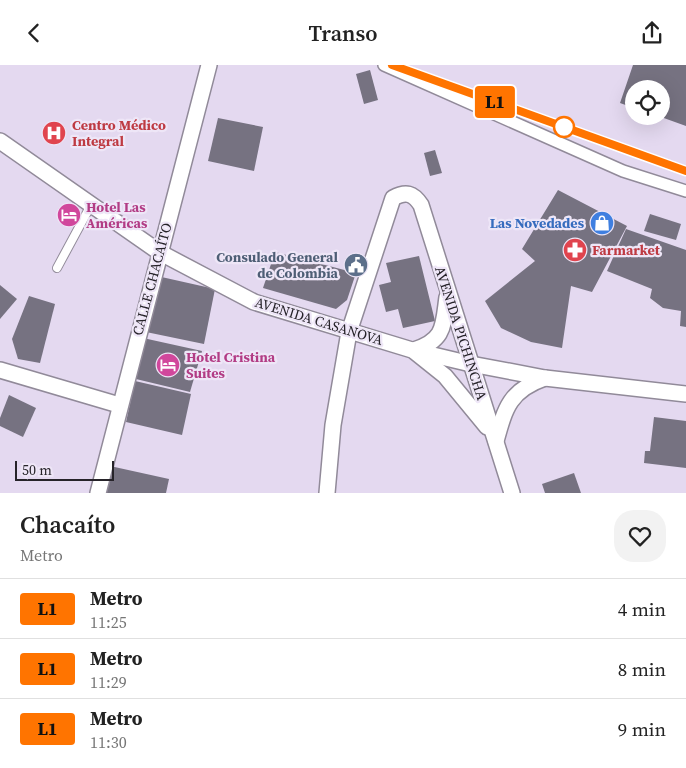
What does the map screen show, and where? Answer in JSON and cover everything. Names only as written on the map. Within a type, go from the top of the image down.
[{"type":"street","name":"CALLE CHACAÍTO","points":[[98,493],[119,405],[209,65]]},
{"type":"street","points":[[384,65],[623,171],[686,191]]},
{"type":"street","name":"AVENIDA CASANOVA","points":[[0,141],[159,252],[254,302],[412,350],[471,364],[545,378],[686,394]]},
{"type":"street","name":"AVENIDA PICHINCHA","points":[[349,331],[393,198],[400,194],[408,193],[416,198],[421,205],[512,493]]},
{"type":"street","points":[[412,350],[431,344],[439,336],[444,324],[447,292]]},
{"type":"street","points":[[327,493],[332,425],[349,331]]},
{"type":"street","points":[[412,350],[445,376],[476,412],[496,441]]},
{"type":"street","points":[[0,370],[119,405]]},
{"type":"street","points":[[496,441],[504,413],[512,398],[518,391],[545,378]]},
{"type":"lane","points":[[58,267],[92,205]]},
{"type":"shaded area","points":[[0,65],[686,65],[686,493],[0,493]]},
{"type":"building","points":[[633,65],[686,65],[686,126],[670,120],[670,80],[628,80]]},
{"type":"building","points":[[370,70],[378,100],[364,104],[356,74]]},
{"type":"building","points":[[625,88],[625,105],[620,103]]},
{"type":"building","points":[[218,118],[263,127],[254,171],[208,161]]},
{"type":"building","points":[[435,150],[442,173],[430,176],[424,153]]},
{"type":"building","points":[[558,190],[627,226],[592,292],[571,286],[562,348],[531,342],[501,328],[485,301],[535,261],[522,249]]},
{"type":"building","points":[[650,214],[681,224],[676,240],[644,231]]},
{"type":"building","points":[[626,229],[686,250],[686,327],[680,326],[681,311],[663,308],[650,298],[652,289],[607,271]]},
{"type":"building","points":[[275,252],[356,273],[347,300],[336,309],[263,288]]},
{"type":"building","points":[[419,256],[435,321],[403,328],[398,309],[386,312],[379,285],[391,282],[386,263]]},
{"type":"building","points":[[157,276],[215,289],[204,344],[146,332]]},
{"type":"building","points":[[0,285],[17,299],[0,319]]},
{"type":"building","points":[[29,296],[55,304],[40,363],[18,359],[12,339]]},
{"type":"building","name":"Hotel Cristina Suites","points":[[143,338],[202,351],[190,392],[136,379]]},
{"type":"building","points":[[135,381],[191,394],[182,435],[126,422]]},
{"type":"building","points":[[9,395],[36,408],[23,437],[0,426],[0,418]]},
{"type":"building","points":[[654,417],[686,421],[686,468],[644,463],[645,451],[650,451]]},
{"type":"building","points":[[110,466],[169,479],[166,493],[105,493]]},
{"type":"building","points":[[574,473],[581,493],[545,493],[542,484]]},
{"type":"metro line","name":"L1","points":[[392,65],[686,171]]},
{"type":"place","name":"Centro Médico Integral","points":[[54,133]]},
{"type":"place","name":"Hotel Las Américas","points":[[69,215]]},
{"type":"place","name":"Las Novedades","points":[[602,223]]},
{"type":"place","name":"Farmarket","points":[[575,250]]},
{"type":"place","name":"Consulado General de Colombia","points":[[356,265]]},
{"type":"place","name":"Hotel Cristina Suites","points":[[168,365]]}]
